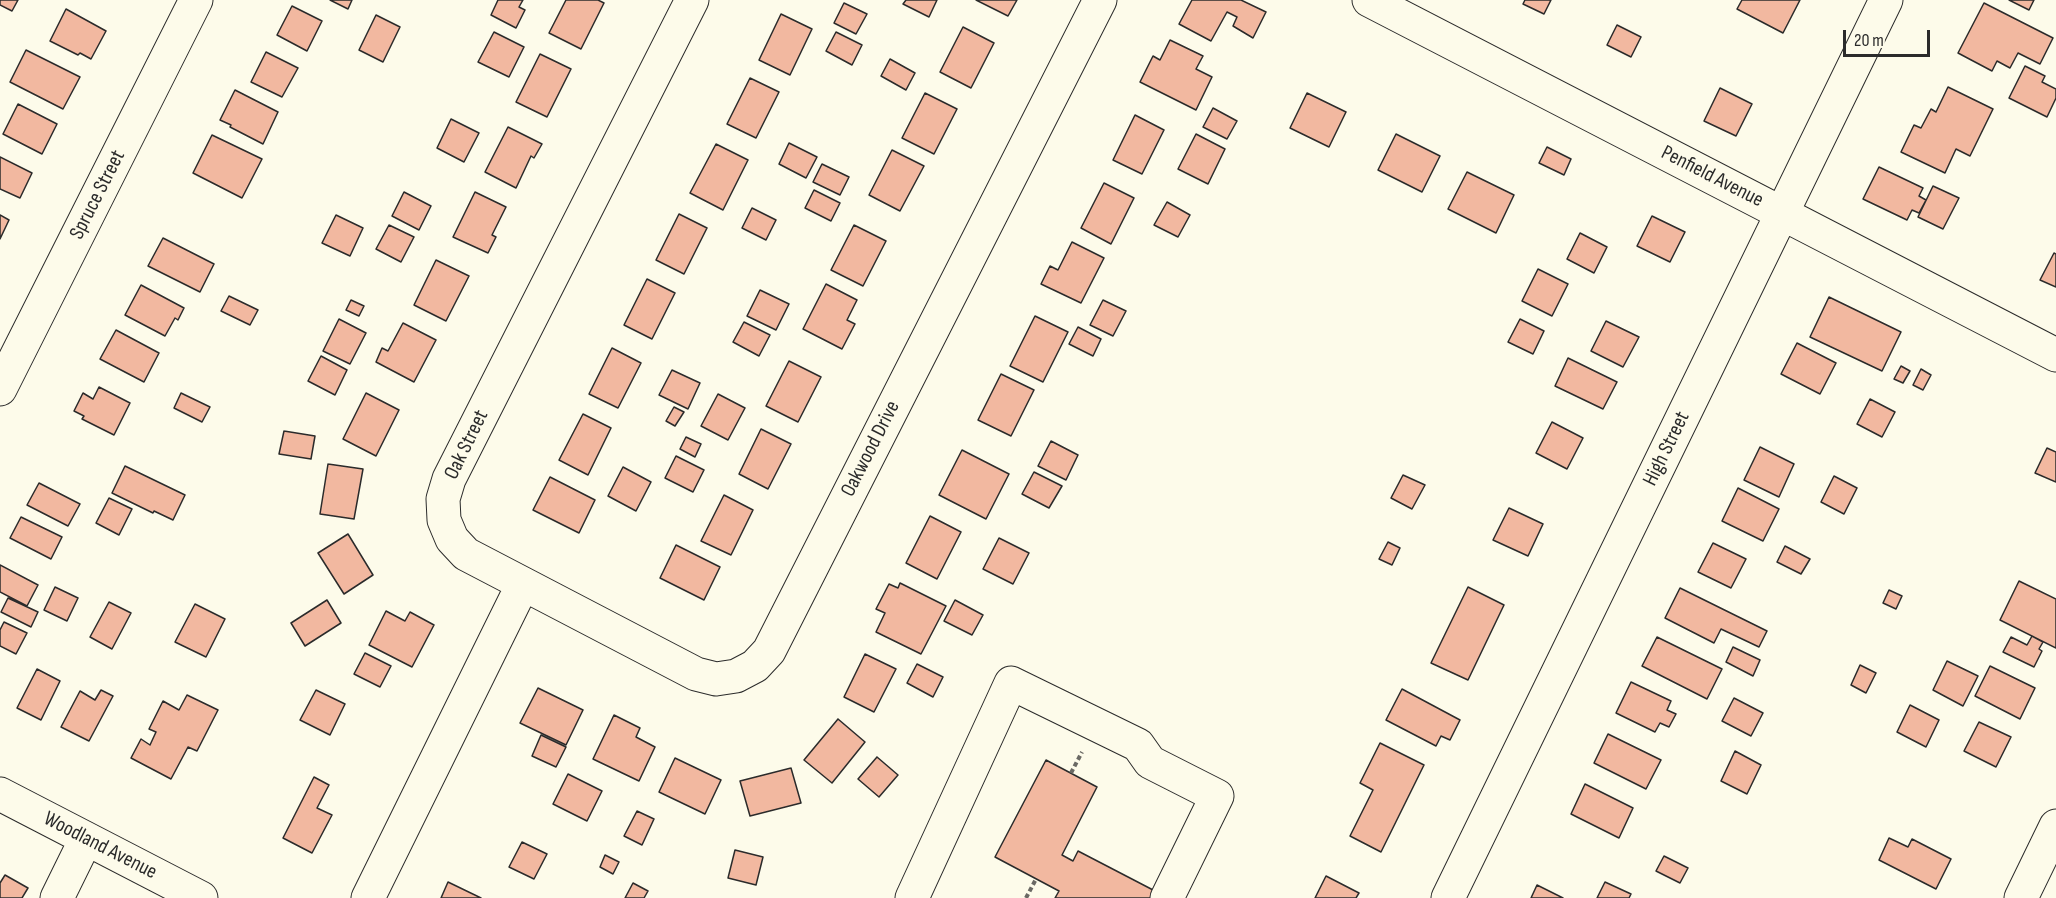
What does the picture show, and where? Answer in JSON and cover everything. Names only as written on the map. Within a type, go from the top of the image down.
[{"type":"street","name":"Spruce Street","points":[[0,389],[196,0]]},
{"type":"street","name":"Oak Street","points":[[523,584],[466,554],[452,539],[444,520],[443,499],[448,479],[692,0]]},
{"type":"street","name":"Oakwood Drive","points":[[523,584],[696,674],[716,679],[736,676],[755,666],[769,651],[1100,0]]},
{"type":"street","name":"Penfield Avenue","points":[[1369,0],[2056,355]]},
{"type":"street","name":"High Street","points":[[1449,898],[1886,0]]},
{"type":"street","points":[[368,898],[523,584]]},
{"type":"street","points":[[912,898],[1011,683],[1138,745],[1150,762],[1217,796],[1167,898]]},
{"type":"street","name":"Woodland Avenue","points":[[0,794],[201,898]]},
{"type":"street","points":[[2021,898],[2056,825]]},
{"type":"street","points":[[57,898],[86,839]]},
{"type":"path","points":[[1071,773],[1081,754]]},
{"type":"path","points":[[1026,898],[1036,879]]},
{"type":"building","points":[[0,0],[18,0],[12,11],[0,5]]},
{"type":"building","points":[[330,0],[352,0],[348,9]]},
{"type":"building","points":[[498,0],[523,0],[519,7],[525,10],[516,28],[491,15]]},
{"type":"building","points":[[566,0],[598,0],[604,3],[581,49],[549,33]]},
{"type":"building","points":[[906,0],[937,0],[929,17],[903,4]]},
{"type":"building","points":[[976,0],[1017,0],[1008,16]]},
{"type":"building","points":[[1192,0],[1241,0],[1266,12],[1253,38],[1233,26],[1237,17],[1227,12],[1211,41],[1179,24]]},
{"type":"building","points":[[1525,0],[1551,0],[1544,14],[1523,4]]},
{"type":"building","points":[[1742,0],[1800,0],[1783,33],[1737,9]]},
{"type":"building","points":[[2009,0],[2034,0],[2029,10]]},
{"type":"building","points":[[844,3],[867,14],[856,34],[834,23]]},
{"type":"building","points":[[1984,3],[2053,38],[2040,64],[2018,53],[2010,68],[1997,61],[1992,71],[1958,53]]},
{"type":"building","points":[[292,6],[322,21],[307,51],[277,35]]},
{"type":"building","points":[[66,9],[106,31],[91,59],[50,41]]},
{"type":"building","points":[[781,14],[812,29],[790,75],[759,60]]},
{"type":"building","points":[[376,15],[400,27],[383,62],[359,50]]},
{"type":"building","points":[[1617,25],[1641,37],[1631,57],[1607,45]]},
{"type":"building","points":[[963,27],[994,43],[971,88],[940,72]]},
{"type":"building","points":[[494,32],[524,47],[509,77],[478,62]]},
{"type":"building","points":[[836,32],[862,45],[852,65],[826,51]]},
{"type":"building","points":[[1170,40],[1203,56],[1196,69],[1212,77],[1196,110],[1140,82],[1153,56],[1160,60]]},
{"type":"building","points":[[26,50],[80,77],[63,109],[10,82]]},
{"type":"building","points":[[266,52],[298,68],[282,97],[251,82]]},
{"type":"building","points":[[540,54],[571,69],[547,117],[516,102]]},
{"type":"building","points":[[890,59],[915,73],[906,90],[881,76]]},
{"type":"building","points":[[2025,66],[2045,76],[2042,82],[2056,89],[2056,98],[2047,117],[2009,98]]},
{"type":"building","points":[[750,78],[779,92],[756,138],[727,124]]},
{"type":"building","points":[[1948,87],[1993,109],[1970,156],[1956,149],[1945,173],[1901,152],[1914,125],[1921,128],[1931,109],[1936,112]]},
{"type":"building","points":[[1720,88],[1752,104],[1736,136],[1704,121]]},
{"type":"building","points":[[235,90],[278,112],[263,144],[220,120]]},
{"type":"building","points":[[925,93],[957,109],[934,154],[902,138]]},
{"type":"building","points":[[1307,93],[1346,112],[1329,147],[1290,128]]},
{"type":"building","points":[[18,104],[57,124],[42,154],[3,134]]},
{"type":"building","points":[[1213,108],[1237,121],[1227,139],[1203,127]]},
{"type":"building","points":[[1135,115],[1164,130],[1142,174],[1113,160]]},
{"type":"building","points":[[451,119],[479,133],[464,162],[437,148]]},
{"type":"building","points":[[508,127],[542,144],[534,158],[531,156],[516,188],[485,172]]},
{"type":"building","points":[[1196,134],[1225,149],[1208,184],[1178,169]]},
{"type":"building","points":[[1396,134],[1440,156],[1422,192],[1378,170]]},
{"type":"building","points":[[212,135],[262,159],[242,198],[193,173]]},
{"type":"building","points":[[789,143],[817,157],[806,178],[779,164]]},
{"type":"building","points":[[716,144],[748,160],[723,210],[690,193]]},
{"type":"building","points":[[1547,147],[1571,159],[1564,175],[1539,163]]},
{"type":"building","points":[[892,150],[924,166],[900,211],[869,195]]},
{"type":"building","points":[[0,157],[32,173],[20,198],[0,189]]},
{"type":"building","points":[[822,164],[849,177],[840,195],[813,182]]},
{"type":"building","points":[[1879,167],[1923,188],[1919,196],[1926,200],[1919,213],[1912,210],[1907,220],[1863,199]]},
{"type":"building","points":[[1467,172],[1514,195],[1496,233],[1448,209]]},
{"type":"building","points":[[1104,183],[1134,198],[1111,244],[1081,228]]},
{"type":"building","points":[[1933,186],[1959,198],[1943,229],[1918,217]]},
{"type":"building","points":[[814,190],[840,203],[831,221],[805,208]]},
{"type":"building","points":[[404,192],[431,206],[419,230],[392,216]]},
{"type":"building","points":[[475,192],[506,207],[492,235],[496,237],[488,253],[453,237]]},
{"type":"building","points":[[1167,202],[1190,215],[1178,237],[1154,225]]},
{"type":"building","points":[[752,208],[776,220],[766,240],[742,228]]},
{"type":"building","points":[[679,214],[707,228],[684,274],[656,260]]},
{"type":"building","points":[[0,215],[9,220],[0,239]]},
{"type":"building","points":[[336,215],[363,228],[350,256],[322,243]]},
{"type":"building","points":[[1652,216],[1685,232],[1670,262],[1637,246]]},
{"type":"building","points":[[389,225],[414,237],[401,262],[376,249]]},
{"type":"building","points":[[854,225],[886,241],[863,286],[831,270]]},
{"type":"building","points":[[1580,233],[1607,247],[1594,273],[1567,259]]},
{"type":"building","points":[[163,238],[214,264],[200,292],[148,266]]},
{"type":"building","points":[[1072,242],[1104,258],[1081,303],[1041,284],[1050,266],[1058,270]]},
{"type":"building","points":[[2054,253],[2056,254],[2056,287],[2040,280]]},
{"type":"building","points":[[436,260],[469,276],[446,321],[414,305]]},
{"type":"building","points":[[1538,269],[1568,284],[1552,316],[1522,301]]},
{"type":"building","points":[[647,279],[675,293],[652,339],[624,325]]},
{"type":"building","points":[[826,284],[857,300],[847,320],[855,324],[842,349],[803,329]]},
{"type":"building","points":[[141,285],[184,308],[178,320],[175,318],[165,336],[125,315]]},
{"type":"building","points":[[760,290],[789,304],[776,330],[747,316]]},
{"type":"building","points":[[229,296],[258,310],[250,325],[221,311]]},
{"type":"building","points":[[1829,297],[1901,332],[1882,371],[1810,337]]},
{"type":"building","points":[[351,300],[364,306],[359,316],[346,310]]},
{"type":"building","points":[[1103,300],[1126,311],[1113,336],[1090,325]]},
{"type":"building","points":[[1035,316],[1068,332],[1043,382],[1010,366]]},
{"type":"building","points":[[339,319],[366,333],[350,364],[323,351]]},
{"type":"building","points":[[1520,319],[1544,331],[1533,354],[1508,342]]},
{"type":"building","points":[[1606,321],[1639,337],[1623,367],[1591,351]]},
{"type":"building","points":[[744,322],[770,335],[759,356],[733,342]]},
{"type":"building","points":[[403,323],[436,340],[414,382],[376,362],[382,348],[388,351]]},
{"type":"building","points":[[1078,327],[1101,339],[1093,356],[1069,344]]},
{"type":"building","points":[[116,330],[159,353],[144,382],[100,359]]},
{"type":"building","points":[[1797,343],[1836,363],[1820,394],[1781,374]]},
{"type":"building","points":[[612,348],[641,363],[618,408],[589,394]]},
{"type":"building","points":[[321,356],[347,370],[335,395],[308,381]]},
{"type":"building","points":[[1568,358],[1617,382],[1603,409],[1555,386]]},
{"type":"building","points":[[789,361],[821,377],[798,422],[766,406]]},
{"type":"building","points":[[1901,366],[1910,371],[1903,383],[1894,379]]},
{"type":"building","points":[[1921,369],[1931,375],[1923,390],[1913,385]]},
{"type":"building","points":[[672,370],[700,383],[688,409],[659,395]]},
{"type":"building","points":[[1001,374],[1034,390],[1011,436],[978,420]]},
{"type":"building","points":[[99,387],[130,403],[114,435],[82,419],[84,416],[74,411],[83,393],[93,399]]},
{"type":"building","points":[[181,393],[210,407],[202,422],[174,408]]},
{"type":"building","points":[[366,393],[399,410],[376,456],[343,439]]},
{"type":"building","points":[[718,394],[745,408],[728,440],[701,426]]},
{"type":"building","points":[[1870,399],[1895,412],[1882,437],[1857,424]]},
{"type":"building","points":[[674,407],[684,412],[675,426],[666,421]]},
{"type":"building","points":[[583,414],[611,428],[588,475],[559,460]]},
{"type":"building","points":[[1552,422],[1583,438],[1567,469],[1536,453]]},
{"type":"building","points":[[761,429],[791,444],[768,489],[739,474]]},
{"type":"building","points":[[284,431],[315,436],[311,459],[279,454]]},
{"type":"building","points":[[686,437],[701,444],[695,457],[680,449]]},
{"type":"building","points":[[1051,441],[1078,455],[1066,480],[1038,466]]},
{"type":"building","points":[[1760,447],[1794,464],[1779,497],[1744,480]]},
{"type":"building","points":[[2047,448],[2056,452],[2056,482],[2035,473]]},
{"type":"building","points":[[962,450],[1009,474],[986,519],[939,495]]},
{"type":"building","points":[[676,456],[704,470],[693,492],[665,478]]},
{"type":"building","points":[[328,464],[363,469],[354,519],[320,514]]},
{"type":"building","points":[[125,466],[185,495],[173,520],[112,493]]},
{"type":"building","points":[[623,467],[651,482],[636,511],[608,496]]},
{"type":"building","points":[[1034,472],[1062,486],[1049,508],[1022,494]]},
{"type":"building","points":[[1403,475],[1425,485],[1412,509],[1391,498]]},
{"type":"building","points":[[1834,476],[1857,488],[1844,514],[1821,502]]},
{"type":"building","points":[[550,477],[595,500],[579,533],[533,510]]},
{"type":"building","points":[[39,483],[80,504],[68,526],[27,505]]},
{"type":"building","points":[[1738,488],[1779,509],[1763,541],[1722,521]]},
{"type":"building","points":[[724,495],[753,510],[731,555],[701,541]]},
{"type":"building","points":[[109,498],[132,509],[119,535],[96,523]]},
{"type":"building","points":[[1509,508],[1543,524],[1528,556],[1493,540]]},
{"type":"building","points":[[930,516],[961,532],[937,579],[906,563]]},
{"type":"building","points":[[21,517],[62,537],[51,559],[10,538]]},
{"type":"building","points":[[348,534],[373,575],[344,594],[318,553]]},
{"type":"building","points":[[999,538],[1029,553],[1013,584],[983,569]]},
{"type":"building","points":[[1388,542],[1400,548],[1392,565],[1379,559]]},
{"type":"building","points":[[1713,543],[1746,559],[1731,588],[1698,572]]},
{"type":"building","points":[[676,545],[720,567],[704,600],[660,578]]},
{"type":"building","points":[[1785,546],[1810,559],[1801,574],[1777,562]]},
{"type":"building","points":[[0,565],[38,585],[27,606],[0,592]]},
{"type":"building","points":[[2019,581],[2056,599],[2056,648],[2000,620]]},
{"type":"building","points":[[900,583],[946,606],[921,654],[876,632],[885,613],[876,609],[889,584],[898,588]]},
{"type":"building","points":[[55,587],[78,598],[67,621],[44,610]]},
{"type":"building","points":[[1468,587],[1504,605],[1468,680],[1431,663]]},
{"type":"building","points":[[1680,588],[1767,631],[1759,647],[1721,629],[1714,643],[1665,618]]},
{"type":"building","points":[[1889,590],[1902,596],[1896,609],[1883,603]]},
{"type":"building","points":[[8,598],[38,612],[31,627],[1,612]]},
{"type":"building","points":[[327,600],[341,623],[305,646],[291,623]]},
{"type":"building","points":[[955,600],[983,615],[972,635],[944,621]]},
{"type":"building","points":[[109,602],[131,613],[112,649],[90,637]]},
{"type":"building","points":[[195,604],[225,619],[206,657],[175,642]]},
{"type":"building","points":[[386,611],[405,621],[410,612],[434,625],[412,667],[369,645]]},
{"type":"building","points":[[4,622],[27,633],[16,654],[0,646],[0,630]]},
{"type":"building","points":[[2032,636],[2043,642],[2039,649],[2042,651],[2034,667],[2003,652],[2011,637],[2027,645]]},
{"type":"building","points":[[1657,637],[1722,669],[1707,699],[1642,666]]},
{"type":"building","points":[[1733,647],[1760,660],[1753,676],[1726,662]]},
{"type":"building","points":[[365,653],[391,666],[380,687],[354,674]]},
{"type":"building","points":[[865,654],[896,669],[874,712],[844,697]]},
{"type":"building","points":[[1947,661],[1978,676],[1963,706],[1933,690]]},
{"type":"building","points":[[917,664],[943,677],[933,697],[907,683]]},
{"type":"building","points":[[1860,665],[1876,673],[1866,693],[1851,685]]},
{"type":"building","points":[[1990,666],[2035,688],[2020,719],[1975,696]]},
{"type":"building","points":[[37,669],[60,681],[41,720],[17,708]]},
{"type":"building","points":[[1631,682],[1671,701],[1667,710],[1676,714],[1669,727],[1660,723],[1655,732],[1616,713]]},
{"type":"building","points":[[538,688],[583,710],[566,745],[520,723]]},
{"type":"building","points":[[1402,689],[1460,720],[1450,740],[1441,736],[1436,746],[1386,720]]},
{"type":"building","points":[[101,690],[113,696],[89,741],[61,727],[80,691],[95,700]]},
{"type":"building","points":[[316,690],[345,704],[330,735],[300,720]]},
{"type":"building","points":[[187,695],[218,710],[197,751],[188,747],[171,779],[131,758],[141,739],[150,745],[156,732],[149,729],[163,701],[179,710]]},
{"type":"building","points":[[1734,698],[1763,713],[1751,736],[1722,721]]},
{"type":"building","points":[[1910,705],[1939,720],[1926,747],[1897,732]]},
{"type":"building","points":[[614,715],[640,728],[636,737],[655,747],[639,781],[593,759]]},
{"type":"building","points":[[838,719],[865,742],[832,783],[804,760]]},
{"type":"building","points":[[1979,722],[2011,737],[1996,767],[1964,751]]},
{"type":"building","points":[[1608,734],[1661,760],[1646,789],[1594,763]]},
{"type":"building","points":[[541,735],[566,747],[556,767],[532,756]]},
{"type":"building","points":[[1380,743],[1424,765],[1381,852],[1350,836],[1373,790],[1360,783]]},
{"type":"building","points":[[1735,751],[1761,765],[1747,794],[1721,781]]},
{"type":"building","points":[[877,757],[898,775],[879,797],[858,779]]},
{"type":"building","points":[[675,758],[721,780],[705,814],[659,792]]},
{"type":"building","points":[[1046,760],[1097,787],[1062,855],[1073,861],[1078,851],[1155,891],[1151,898],[1055,898],[1059,891],[995,857]]},
{"type":"building","points":[[791,768],[801,803],[750,816],[740,781]]},
{"type":"building","points":[[568,774],[602,791],[587,821],[553,804]]},
{"type":"building","points":[[314,777],[329,785],[317,808],[332,815],[312,853],[283,838]]},
{"type":"building","points":[[1585,784],[1633,808],[1619,838],[1571,814]]},
{"type":"building","points":[[637,811],[654,819],[642,845],[624,836]]},
{"type":"building","points":[[1889,838],[1908,847],[1912,839],[1951,859],[1936,889],[1879,860]]},
{"type":"building","points":[[522,842],[547,854],[534,879],[509,867]]},
{"type":"building","points":[[735,850],[763,857],[756,885],[728,878]]},
{"type":"building","points":[[605,855],[619,862],[613,874],[600,867]]},
{"type":"building","points":[[1664,856],[1688,868],[1680,883],[1656,871]]},
{"type":"building","points":[[5,875],[28,888],[22,898],[0,898],[0,883]]},
{"type":"building","points":[[1326,876],[1359,893],[1356,898],[1315,898]]},
{"type":"building","points":[[448,882],[481,898],[441,898]]},
{"type":"building","points":[[1605,882],[1631,894],[1629,898],[1597,898]]},
{"type":"building","points":[[633,883],[648,891],[644,898],[625,898]]},
{"type":"building","points":[[1537,885],[1563,898],[1531,898]]}]
